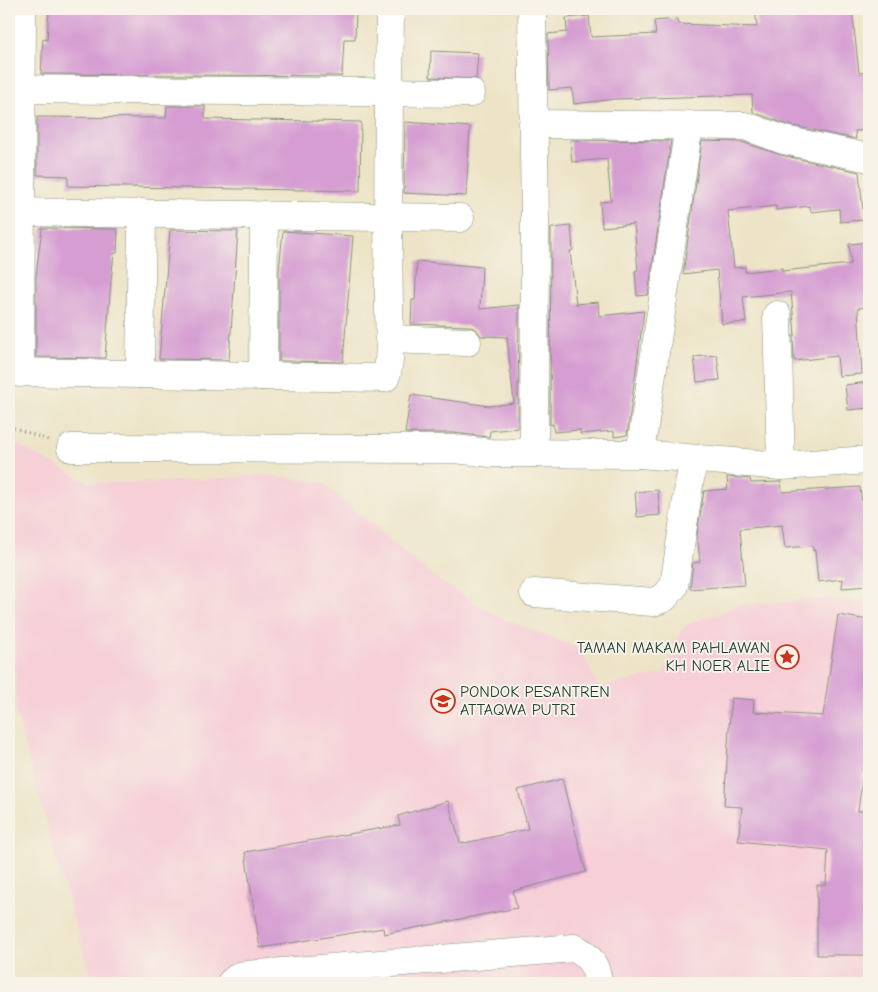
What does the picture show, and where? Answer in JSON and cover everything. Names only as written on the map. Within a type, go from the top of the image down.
[{"type":"street","points":[[22,9],[15,89],[14,372],[383,379],[387,375],[389,339],[390,9]]},
{"type":"street","points":[[532,9],[534,453]]},
{"type":"street","points":[[15,89],[471,93]]},
{"type":"street","points":[[533,124],[745,126],[784,140],[869,158]]},
{"type":"street","points":[[640,454],[689,125]]},
{"type":"street","points":[[15,212],[460,218]]},
{"type":"street","points":[[140,374],[142,213]]},
{"type":"street","points":[[263,376],[264,215]]},
{"type":"street","points":[[777,315],[781,466]]},
{"type":"street","points":[[389,339],[467,342]]},
{"type":"street","points":[[71,448],[444,448],[491,453],[640,454],[781,466],[869,460]]},
{"type":"street","points":[[534,593],[653,602],[670,593],[674,586],[693,459]]},
{"type":"street","points":[[231,983],[239,976],[246,975],[574,948],[587,954],[594,966],[598,983]]},
{"type":"path","points":[[9,426],[71,448]]},
{"type":"shaded area","name":"PONDOK PESANTREN ATTAQWA PUTRI","points":[[13,443],[90,483],[164,482],[262,475],[322,482],[438,580],[501,618],[579,648],[599,687],[663,674],[684,626],[743,604],[828,599],[869,603],[869,983],[94,983],[73,918],[16,714]]},
{"type":"building","points":[[49,9],[356,9],[355,39],[344,39],[342,76],[41,74],[43,39],[47,40]]},
{"type":"building","points":[[755,9],[852,9],[859,73],[869,72],[869,130],[855,131],[856,139],[788,125],[753,112],[752,95],[615,99],[574,104],[572,88],[549,90],[548,34],[567,32],[566,18],[589,16],[591,37],[656,34],[654,21],[677,19],[678,24],[757,27]]},
{"type":"building","points":[[431,51],[478,53],[476,79],[430,77]]},
{"type":"building","points":[[167,106],[205,106],[205,119],[361,122],[360,191],[68,186],[68,176],[37,175],[37,117],[166,118]]},
{"type":"building","points":[[405,122],[470,127],[466,196],[404,193]]},
{"type":"building","points":[[570,140],[671,141],[648,295],[637,296],[635,271],[638,270],[634,224],[602,227],[600,202],[611,201],[607,159],[572,162]]},
{"type":"building","points":[[702,141],[742,142],[781,155],[859,172],[864,220],[840,222],[839,209],[811,212],[810,206],[776,210],[776,206],[728,211],[734,268],[745,267],[745,272],[782,268],[782,271],[851,264],[849,244],[869,242],[869,307],[858,308],[862,374],[839,376],[837,356],[794,361],[793,335],[795,335],[791,292],[743,297],[746,322],[722,324],[717,270],[683,274]]},
{"type":"building","points":[[571,226],[573,250],[570,251],[576,304],[598,302],[599,316],[644,311],[627,435],[614,437],[614,431],[580,434],[580,430],[554,432],[553,424],[550,425],[551,228]]},
{"type":"building","points":[[42,228],[118,229],[117,253],[114,253],[111,281],[105,358],[36,357],[36,275]]},
{"type":"building","points":[[170,230],[238,231],[229,360],[159,359]]},
{"type":"building","points":[[283,231],[353,236],[343,362],[279,361],[279,271]]},
{"type":"building","points":[[417,261],[482,267],[480,309],[519,305],[518,428],[490,431],[489,437],[454,433],[405,433],[411,395],[490,406],[514,403],[507,337],[481,336],[476,329],[468,326],[411,324],[412,300],[415,300]]},
{"type":"building","points":[[717,355],[720,380],[697,382],[694,357]]},
{"type":"building","points":[[868,382],[869,408],[848,410],[845,385]]},
{"type":"building","points":[[727,477],[750,479],[751,483],[781,482],[782,492],[860,487],[865,529],[869,529],[869,586],[842,588],[843,579],[818,582],[813,546],[785,548],[782,525],[740,529],[745,585],[690,589],[693,563],[700,562],[697,535],[704,491],[728,489]]},
{"type":"building","points":[[658,490],[660,515],[637,517],[635,492]]},
{"type":"building","points":[[838,615],[869,620],[869,773],[863,773],[858,811],[869,811],[869,955],[817,955],[817,885],[826,885],[828,850],[738,841],[742,807],[724,806],[731,698],[754,700],[753,712],[823,716]]},
{"type":"building","points":[[562,779],[586,872],[513,891],[517,908],[384,934],[383,928],[260,948],[245,852],[400,825],[398,816],[448,801],[460,842],[465,843],[528,829],[518,790]]},
{"type":"place","name":"TAMAN MAKAM PAHLAWAN KH NOER ALIE","points":[[787,657]]},
{"type":"place","name":"PONDOK PESANTREN ATTAQWA PUTRI","points":[[443,701]]}]
